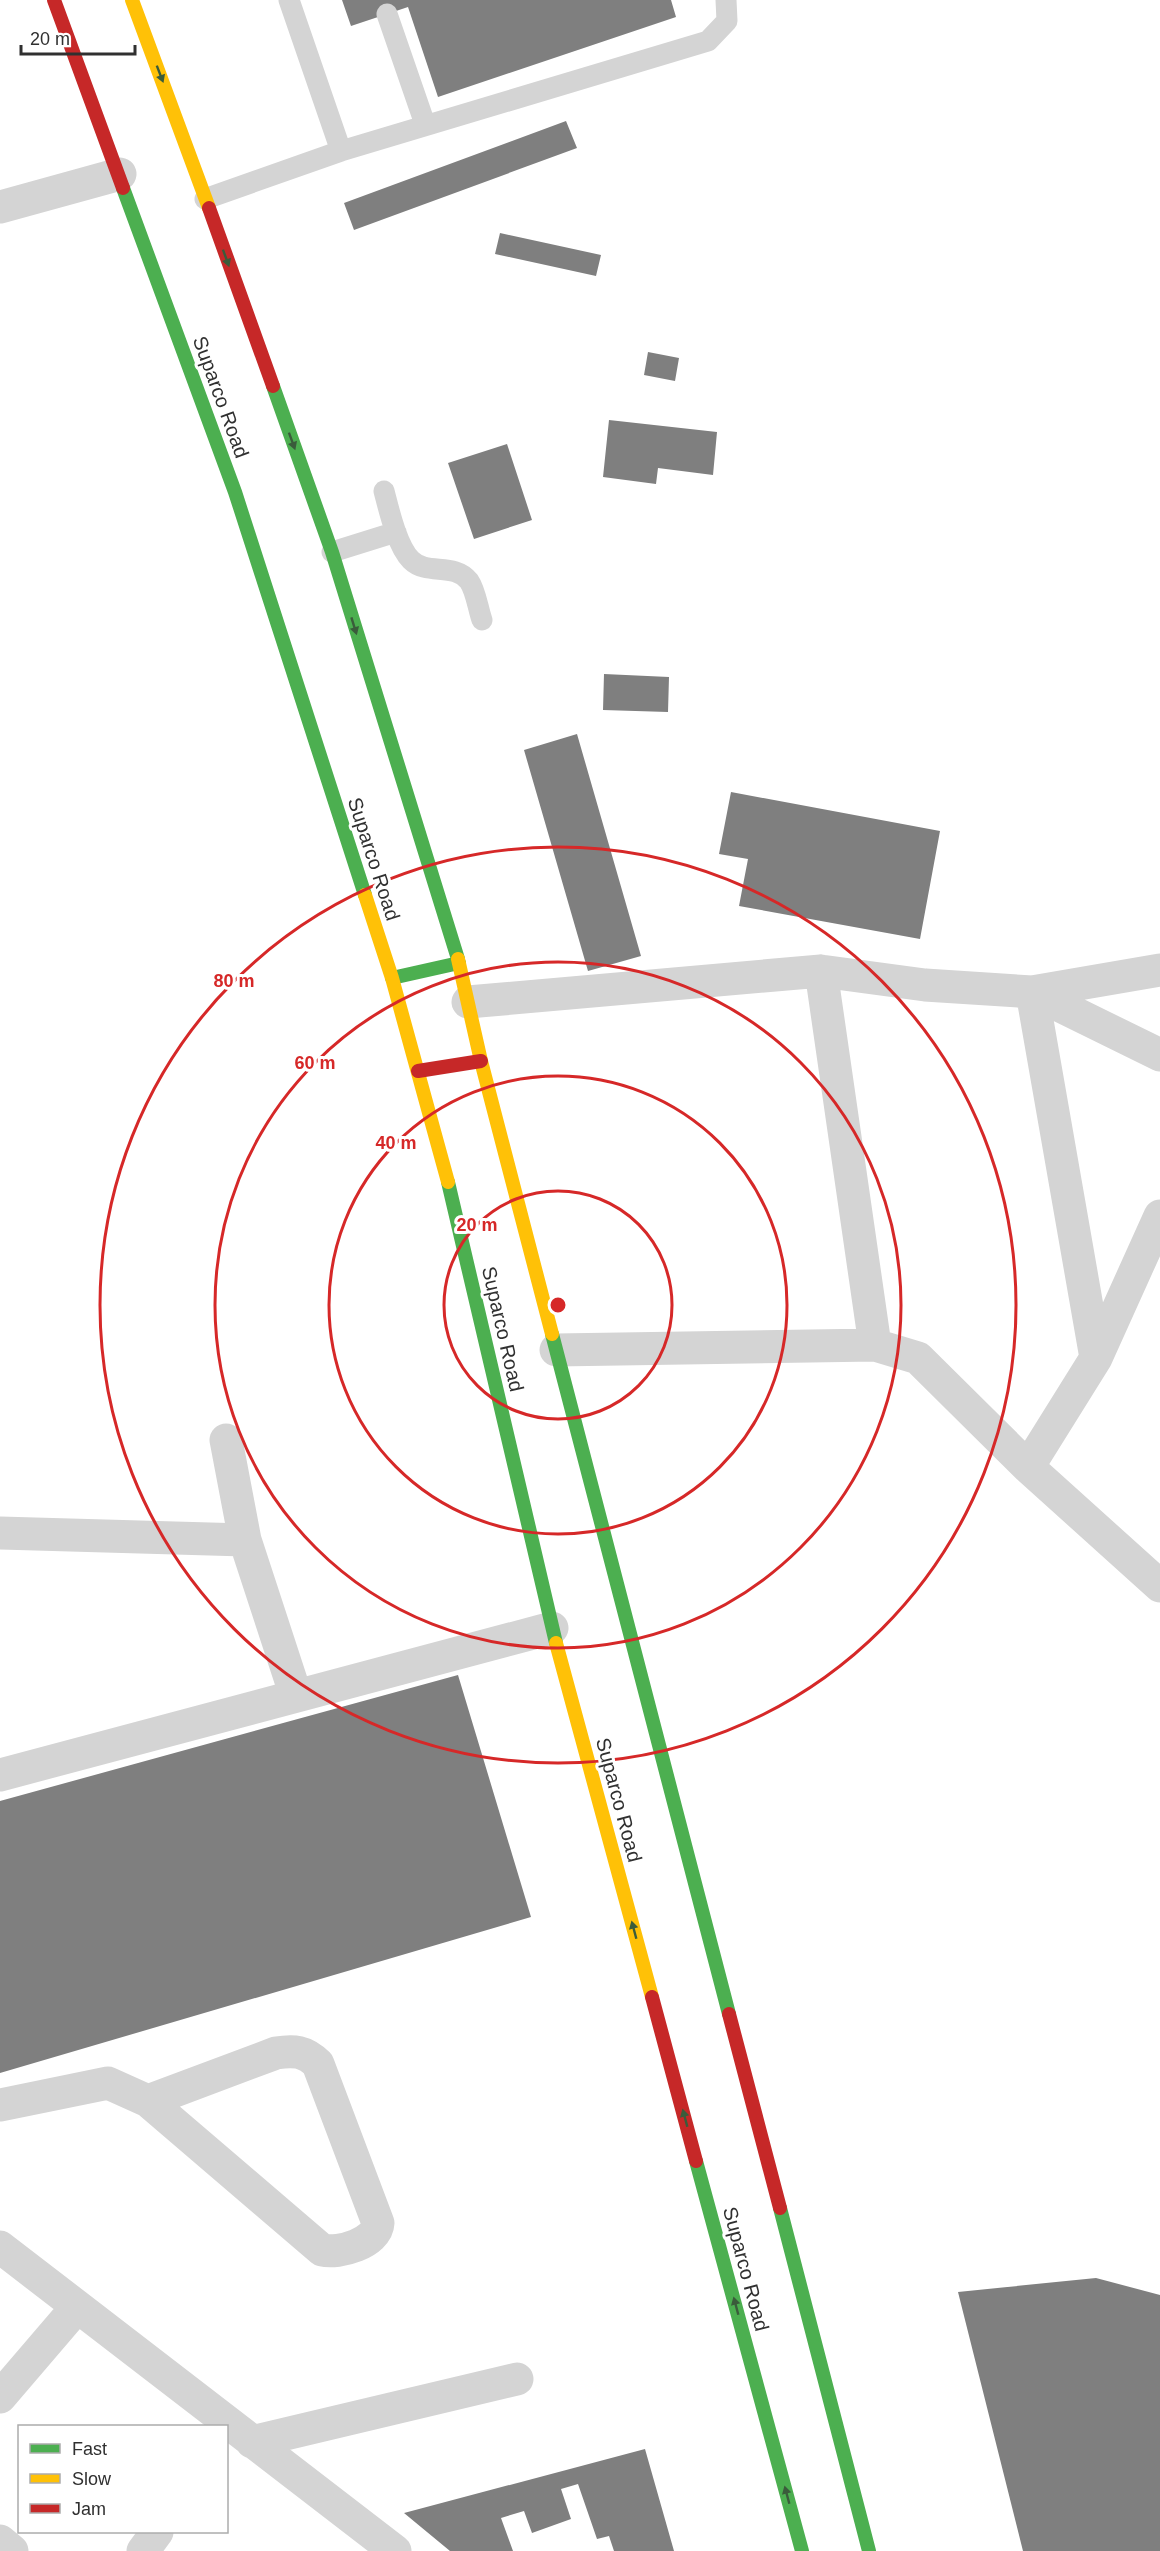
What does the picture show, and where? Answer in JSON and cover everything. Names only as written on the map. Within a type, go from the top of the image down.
[{"type":"main road","name":"Suparco Road","points":[[54,0],[120,174],[235,492],[392,978],[454,1203],[552,1628],[802,2551]]},
{"type":"main road","points":[[132,0],[332,552],[459,963],[481,1061],[869,2551]]},
{"type":"main road","points":[[392,978],[459,963]]},
{"type":"main road","points":[[418,1071],[481,1061]]},
{"type":"street","points":[[0,207],[120,174]]},
{"type":"street","points":[[468,1002],[821,971],[925,985],[1032,992],[1160,970]]},
{"type":"street","points":[[821,971],[875,1345]]},
{"type":"street","points":[[1032,992],[1160,1055]]},
{"type":"street","points":[[1032,992],[1096,1358]]},
{"type":"street","points":[[1028,1467],[1096,1358],[1160,1216]]},
{"type":"street","points":[[556,1350],[875,1345],[918,1358],[1028,1467],[1160,1586]]},
{"type":"street","points":[[226,1440],[245,1540],[296,1696]]},
{"type":"street","points":[[0,1533],[245,1540]]},
{"type":"street","points":[[0,1775],[552,1628]]},
{"type":"street","points":[[0,2105],[108,2083],[148,2101],[322,2250],[333,2251],[366,2240],[378,2230],[378,2223],[318,2064],[309,2055],[294,2050],[276,2053],[148,2101]]},
{"type":"street","points":[[0,2247],[224,2425]]},
{"type":"street","points":[[0,2397],[77,2307]]},
{"type":"street","points":[[237,2435],[517,2379]]},
{"type":"street","points":[[237,2435],[394,2551]]},
{"type":"street","points":[[143,2551],[156,2533]]},
{"type":"street","points":[[0,2541],[12,2551]]},
{"type":"lane","points":[[289,0],[341,151]]},
{"type":"lane","points":[[205,198],[425,124],[708,41],[727,21],[726,0]]},
{"type":"lane","points":[[387,14],[425,124]]},
{"type":"lane","points":[[384,491],[396,532],[409,558],[421,567],[453,570],[463,575],[470,583],[482,620]]},
{"type":"lane","points":[[332,552],[396,532]]},
{"type":"building","points":[[342,0],[671,0],[676,17],[438,97],[408,7],[351,26]]},
{"type":"building","points":[[566,121],[577,148],[354,230],[344,203]]},
{"type":"building","points":[[500,233],[601,255],[596,276],[495,254]]},
{"type":"building","points":[[648,352],[679,358],[675,381],[644,375]]},
{"type":"building","points":[[609,420],[717,432],[713,475],[658,468],[656,484],[603,477]]},
{"type":"building","points":[[507,444],[532,520],[474,539],[448,463]]},
{"type":"building","points":[[604,674],[669,677],[668,712],[603,710]]},
{"type":"building","points":[[577,734],[641,956],[588,971],[524,750]]},
{"type":"building","points":[[731,792],[940,831],[920,939],[739,906],[748,859],[719,854]]},
{"type":"building","points":[[458,1675],[531,1917],[0,2073],[0,1801]]},
{"type":"building","points":[[1096,2278],[1160,2295],[1160,2551],[1023,2551],[958,2292]]},
{"type":"building","points":[[645,2449],[674,2551],[614,2551],[609,2536],[597,2539],[578,2484],[561,2489],[571,2519],[532,2533],[524,2511],[501,2518],[513,2551],[450,2551],[404,2513]]},
{"type":"traffic: fast","points":[[123,188],[235,492],[365,895]]},
{"type":"traffic: fast","points":[[273,386],[332,552],[458,959]]},
{"type":"traffic: fast","points":[[392,978],[459,963]]},
{"type":"traffic: fast","points":[[448,1182],[556,1643]]},
{"type":"traffic: fast","points":[[552,1334],[729,2014]]},
{"type":"traffic: fast","points":[[696,2161],[802,2551]]},
{"type":"traffic: fast","points":[[780,2208],[869,2551]]},
{"type":"traffic: slow","points":[[132,0],[209,208]]},
{"type":"traffic: slow","points":[[365,895],[392,978],[448,1182]]},
{"type":"traffic: slow","points":[[458,959],[481,1061],[552,1334]]},
{"type":"traffic: slow","points":[[556,1643],[652,1997]]},
{"type":"traffic: jam","points":[[54,0],[123,188]]},
{"type":"traffic: jam","points":[[209,208],[273,386]]},
{"type":"traffic: jam","points":[[418,1071],[481,1061]]},
{"type":"traffic: jam","points":[[652,1997],[696,2161]]},
{"type":"traffic: jam","points":[[729,2014],[780,2208]]}]
